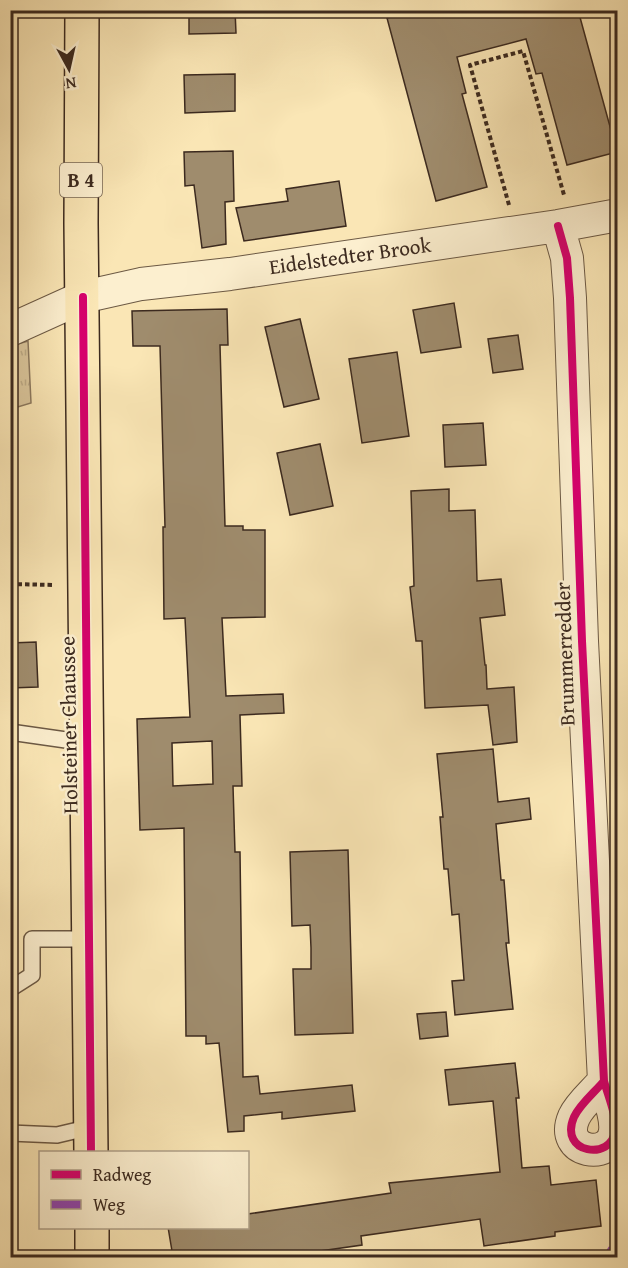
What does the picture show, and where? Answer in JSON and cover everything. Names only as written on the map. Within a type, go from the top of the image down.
[{"type":"main road","name":"Holsteiner Chaussee","points":[[82,10],[91,1140]]},
{"type":"main road","points":[[92,1229],[92,1257]]},
{"type":"street","name":"Eidelstedter Brook","points":[[10,330],[83,297],[141,284],[230,274],[565,225],[618,215]]},
{"type":"street","name":"Brummerredder","points":[[565,225],[570,298],[582,641],[604,1081]]},
{"type":"lane","points":[[10,732],[66,740],[87,738]]},
{"type":"lane","points":[[10,989],[32,975],[32,939],[89,939]]},
{"type":"lane","points":[[10,1133],[57,1135],[91,1140]]},
{"type":"path","points":[[516,232],[470,65],[522,51],[565,225]]},
{"type":"path","points":[[10,584],[86,586]]},
{"type":"path","points":[[406,1257],[422,1255]]},
{"type":"green space","points":[[28,341],[31,403],[11,409],[11,346]]},
{"type":"building","points":[[189,10],[235,10],[236,33],[189,34]]},
{"type":"building","points":[[415,10],[578,10],[617,152],[567,165],[542,73],[536,74],[526,39],[457,57],[466,93],[462,94],[487,187],[436,201],[387,18]]},
{"type":"building","points":[[235,74],[235,111],[185,113],[184,75]]},
{"type":"building","points":[[233,151],[234,201],[225,202],[226,244],[202,248],[194,185],[185,186],[184,152]]},
{"type":"building","points":[[339,181],[346,226],[244,241],[236,208],[288,201],[286,189]]},
{"type":"building","points":[[454,303],[461,347],[421,353],[413,310]]},
{"type":"building","points":[[227,309],[228,345],[220,345],[225,526],[243,526],[243,530],[265,530],[265,617],[222,618],[226,696],[283,694],[284,713],[240,715],[242,786],[233,786],[235,852],[240,852],[243,1077],[258,1076],[260,1094],[352,1085],[355,1111],[282,1119],[282,1112],[244,1116],[244,1131],[228,1132],[219,1043],[206,1044],[206,1036],[186,1036],[184,828],[140,830],[137,719],[190,717],[185,618],[164,619],[163,527],[165,527],[160,346],[133,346],[132,311]],"holes":[[[212,741],[213,784],[173,786],[172,743]]]},
{"type":"building","points":[[300,319],[319,399],[284,407],[265,327]]},
{"type":"building","points":[[518,335],[523,369],[493,373],[488,339]]},
{"type":"building","points":[[397,352],[409,436],[362,443],[349,359]]},
{"type":"building","points":[[483,423],[486,465],[445,467],[443,425]]},
{"type":"building","points":[[320,444],[333,506],[290,515],[277,453]]},
{"type":"building","points":[[449,489],[449,511],[475,510],[477,581],[501,579],[505,615],[480,618],[487,689],[514,687],[517,742],[493,745],[488,705],[425,708],[422,641],[416,641],[410,587],[414,586],[411,491]]},
{"type":"building","points":[[36,642],[38,687],[10,688],[10,643]]},
{"type":"building","points":[[493,749],[498,802],[529,798],[531,819],[496,824],[501,880],[504,880],[509,943],[506,943],[513,1009],[455,1015],[452,981],[464,980],[459,914],[452,915],[448,869],[444,869],[440,817],[443,817],[437,754]]},
{"type":"building","points":[[348,850],[353,1033],[295,1035],[293,969],[311,969],[311,948],[310,925],[292,926],[290,852]]},
{"type":"building","points":[[446,1012],[448,1036],[420,1039],[417,1014]]},
{"type":"building","points":[[515,1063],[522,1168],[549,1166],[551,1185],[596,1180],[601,1226],[555,1232],[555,1236],[484,1246],[480,1219],[361,1236],[362,1245],[278,1257],[173,1257],[168,1229],[249,1229],[249,1214],[391,1193],[389,1183],[500,1172],[493,1101],[449,1105],[445,1070]]},
{"type":"marked path","points":[[605,1258],[618,1238]]},
{"type":"cycle path","points":[[558,226],[567,258],[570,298],[582,641],[604,1081],[574,1117],[571,1129],[573,1139],[579,1146],[587,1149],[596,1150],[605,1147],[612,1141],[615,1131],[613,1113],[604,1081]]},
{"type":"cycle path","points":[[83,297],[91,1151]]}]
